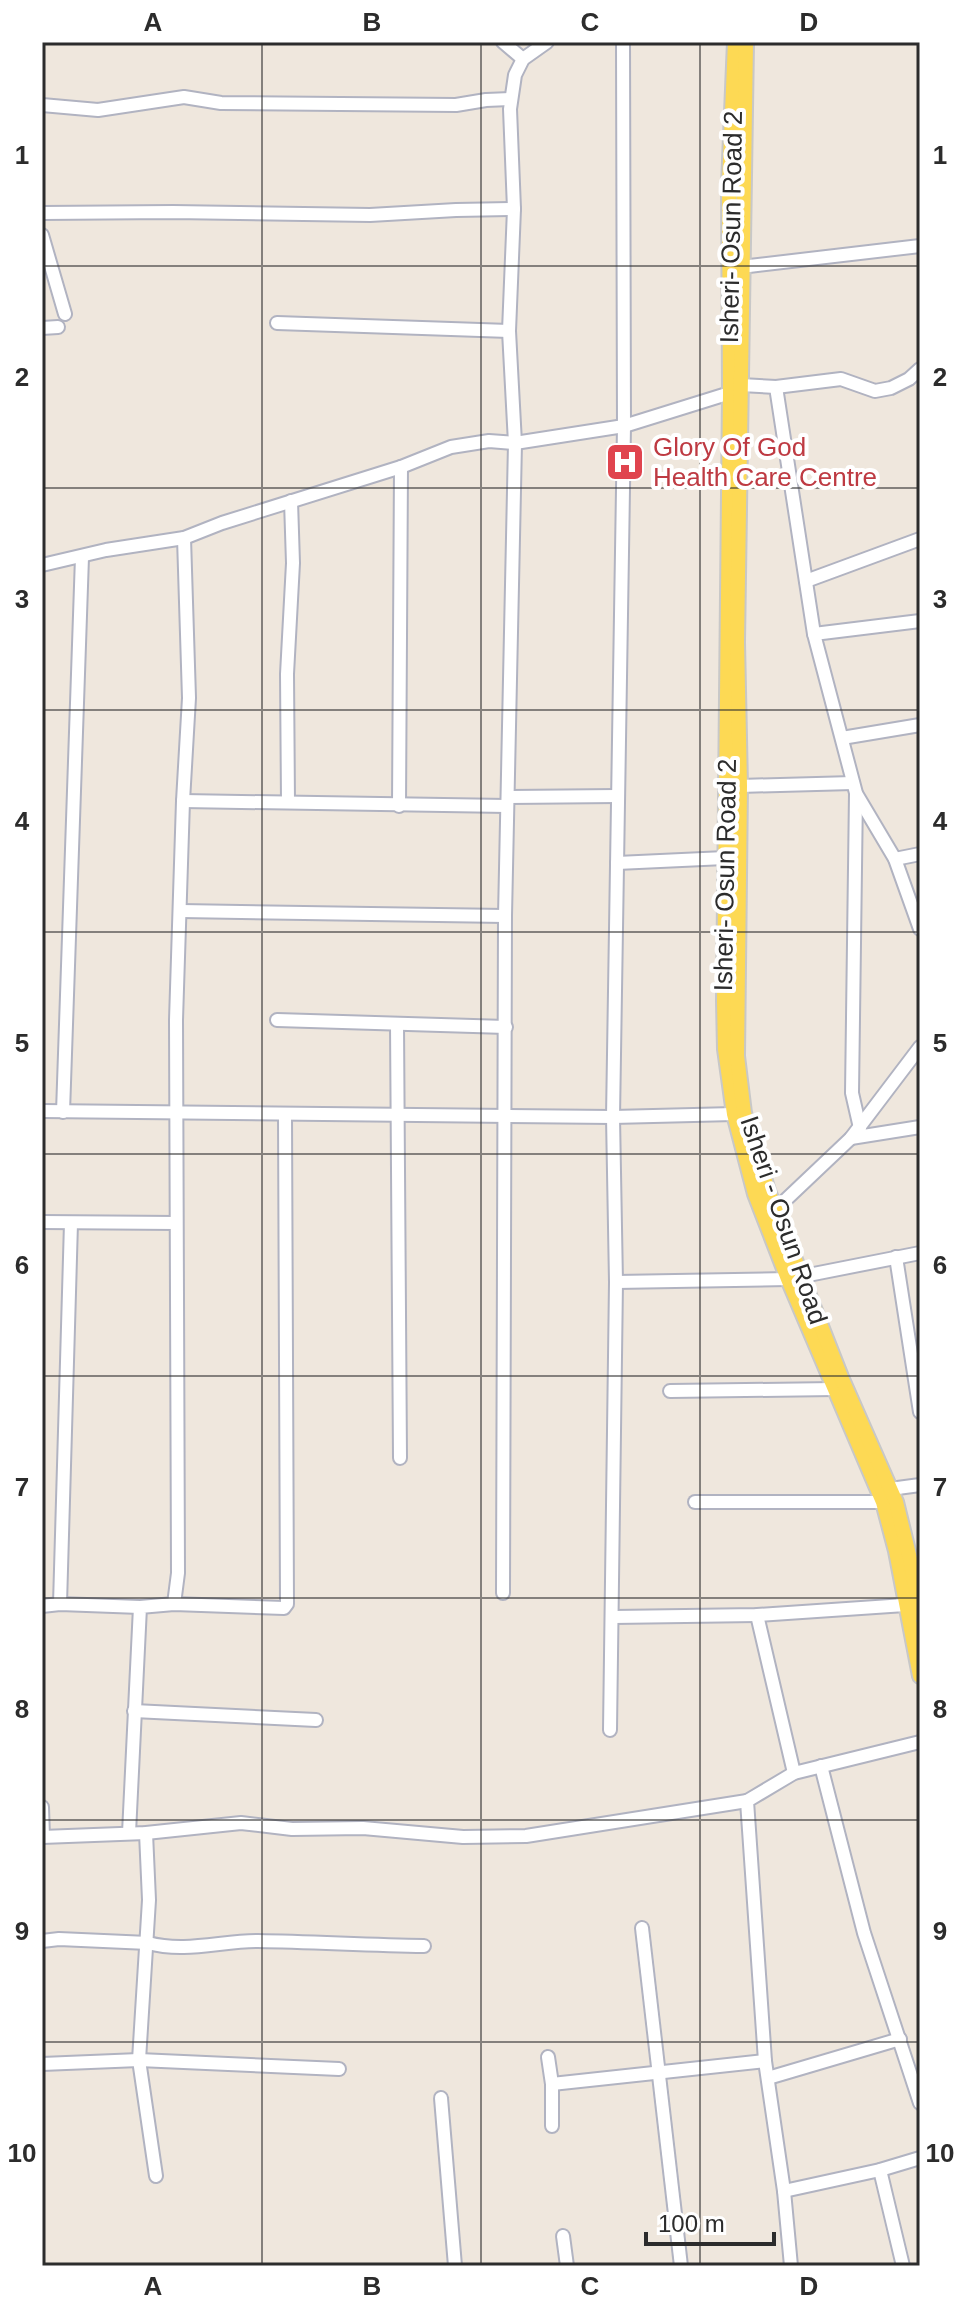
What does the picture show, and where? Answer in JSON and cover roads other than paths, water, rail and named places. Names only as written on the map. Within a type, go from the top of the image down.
[{"type":"main road","name":"Isheri- Osun Road 2","points":[[735,42],[729,184],[737,390],[725,858],[725,1049],[734,1114],[755,1194],[794,1277],[835,1389],[887,1495],[920,1676]]},
{"type":"main road","name":"Isheri - Osun Road","points":[[746,42],[737,390],[740,786],[737,1056],[744,1113],[794,1277],[887,1495],[910,1559],[920,1614]]},
{"type":"street","points":[[503,42],[523,59]]},
{"type":"street","points":[[503,1593],[505,916],[515,443],[509,331],[514,209],[511,99],[515,75],[523,59],[547,42]]},
{"type":"street","points":[[610,1730],[616,1282],[613,1117],[624,426],[623,42]]},
{"type":"street","points":[[42,105],[98,110],[184,97],[221,103],[456,105],[511,99]]},
{"type":"street","points":[[42,213],[370,215],[514,209]]},
{"type":"street","points":[[42,235],[65,314]]},
{"type":"street","points":[[741,267],[920,246]]},
{"type":"street","points":[[277,323],[509,331]]},
{"type":"street","points":[[42,328],[58,327]]},
{"type":"street","points":[[42,565],[106,550],[184,538],[401,467],[451,447],[489,441],[515,443],[624,426],[737,390],[841,379],[875,391],[891,388],[920,369]]},
{"type":"street","points":[[776,387],[814,634],[854,788],[852,1093],[856,1133]]},
{"type":"street","points":[[399,806],[401,467]]},
{"type":"street","points":[[288,802],[287,674],[293,563],[291,501]]},
{"type":"street","points":[[174,1604],[178,1573],[176,1114],[183,801],[189,698],[184,538]]},
{"type":"street","points":[[806,581],[920,539]]},
{"type":"street","points":[[63,1112],[82,557]]},
{"type":"street","points":[[814,634],[920,621]]},
{"type":"street","points":[[842,738],[920,725]]},
{"type":"street","points":[[740,786],[854,788]]},
{"type":"street","points":[[854,788],[895,859],[920,929]]},
{"type":"street","points":[[183,801],[399,806],[618,796]]},
{"type":"street","points":[[895,859],[920,854]]},
{"type":"street","points":[[617,863],[725,858]]},
{"type":"street","points":[[181,911],[505,916]]},
{"type":"street","points":[[277,1020],[506,1027]]},
{"type":"street","points":[[397,1024],[400,1458]]},
{"type":"street","points":[[775,1210],[856,1133],[920,1047]]},
{"type":"street","points":[[42,1111],[613,1117],[734,1114]]},
{"type":"street","points":[[42,1606],[140,1607],[174,1604],[284,1608],[287,1604],[285,1115]]},
{"type":"street","points":[[856,1133],[920,1127]]},
{"type":"street","points":[[42,1222],[176,1223]]},
{"type":"street","points":[[60,1604],[71,1223]]},
{"type":"street","points":[[616,1282],[794,1277],[920,1253]]},
{"type":"street","points":[[896,1257],[920,1412]]},
{"type":"street","points":[[670,1391],[835,1389]]},
{"type":"street","points":[[695,1502],[887,1495],[920,1485]]},
{"type":"street","points":[[613,1617],[757,1615],[905,1605]]},
{"type":"street","points":[[129,1833],[140,1607]]},
{"type":"street","points":[[757,1615],[794,1773]]},
{"type":"street","points":[[134,1711],[316,1720]]},
{"type":"street","points":[[42,1807],[43,1837],[146,1833],[241,1823],[292,1829],[363,1828],[463,1837],[526,1836],[747,1801],[794,1773],[920,1742]]},
{"type":"street","points":[[821,1766],[864,1933],[920,2103]]},
{"type":"street","points":[[747,1801],[765,2061],[784,2191],[791,2266]]},
{"type":"street","points":[[146,1833],[148,1943],[139,2060],[156,2176]]},
{"type":"street","points":[[642,1928],[681,2266]]},
{"type":"street","points":[[42,1941],[148,1943],[162,1947],[202,1947],[255,1941],[424,1946]]},
{"type":"street","points":[[768,2078],[900,2039]]},
{"type":"street","points":[[548,2057],[552,2084],[552,2126]]},
{"type":"street","points":[[42,2064],[139,2060],[339,2069]]},
{"type":"street","points":[[552,2084],[765,2061]]},
{"type":"street","points":[[441,2098],[455,2266]]},
{"type":"street","points":[[784,2191],[920,2158]]},
{"type":"street","points":[[880,2170],[903,2266]]},
{"type":"street","points":[[563,2236],[567,2266]]},
{"type":"place","name":"Glory Of God Health Care Centre","points":[[625,462]]}]
